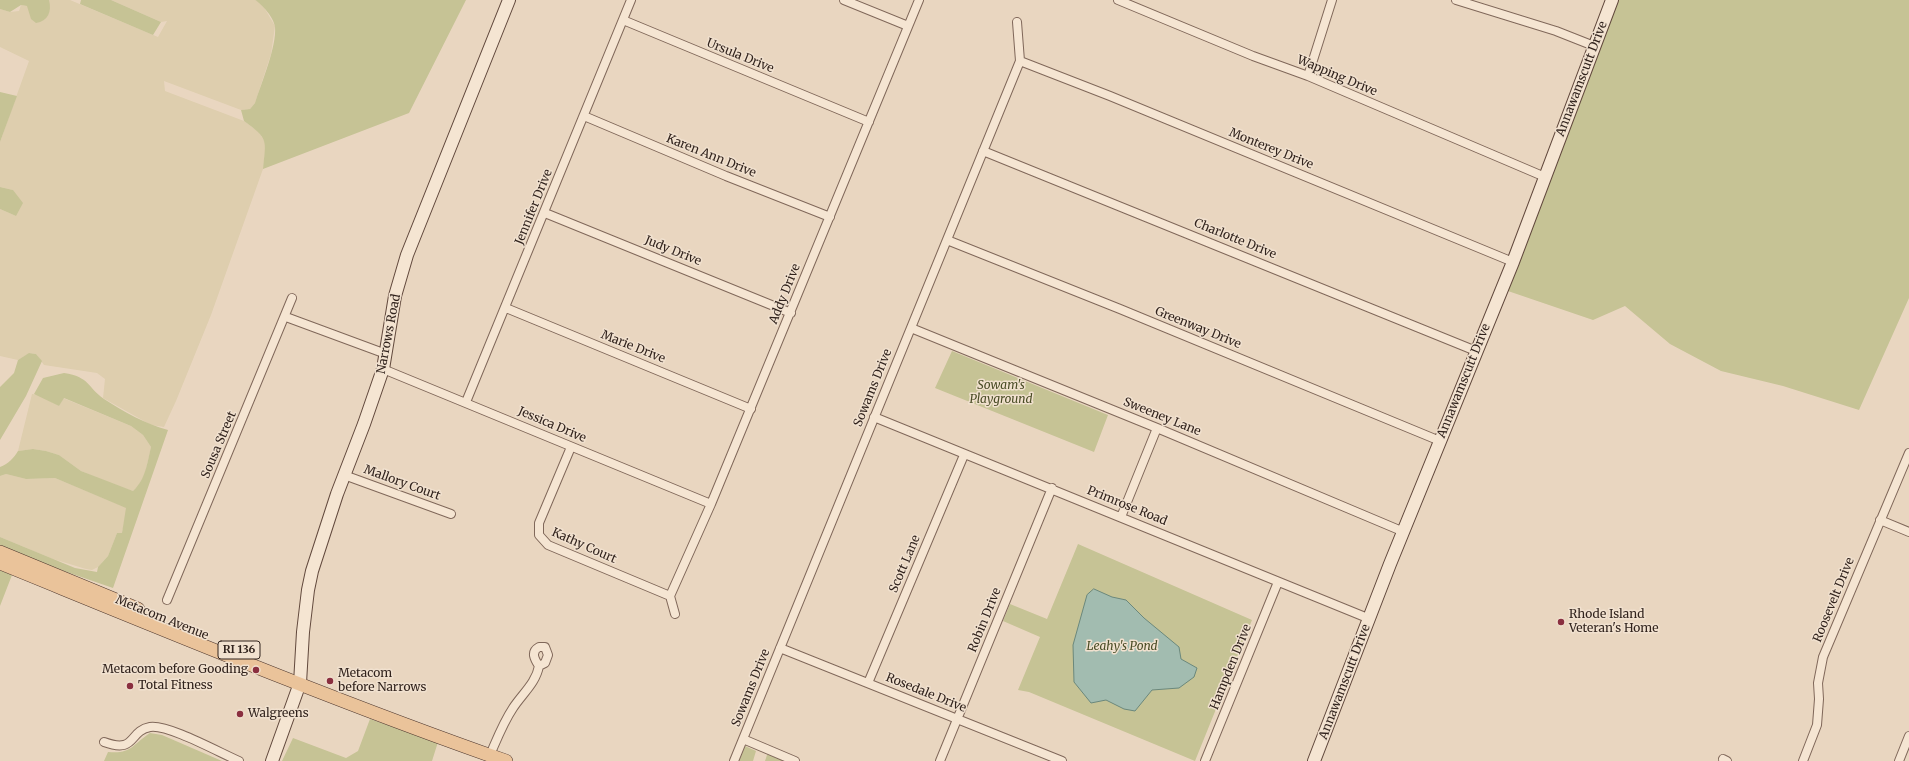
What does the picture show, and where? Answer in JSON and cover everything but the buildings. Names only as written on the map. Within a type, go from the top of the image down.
[{"type":"main road","name":"Metacom Avenue","points":[[0,552],[205,635],[300,680]]},
{"type":"main road","name":"Metacom Avenue","points":[[0,563],[300,680],[364,701],[506,761]]},
{"type":"street","name":"Narrows Road","points":[[272,761],[300,680],[303,631],[309,583],[322,537],[383,369],[397,289],[407,255],[509,0]]},
{"type":"street","points":[[623,20],[631,0]]},
{"type":"street","points":[[844,0],[908,26]]},
{"type":"street","name":"Addy Drive","points":[[670,596],[751,409],[919,0]]},
{"type":"street","name":"Wapping Drive","points":[[1118,0],[1253,56],[1308,76],[1545,177]]},
{"type":"street","points":[[1308,76],[1332,0]]},
{"type":"street","points":[[1456,0],[1549,29],[1594,46]]},
{"type":"street","name":"Annawamscutt Drive","points":[[1314,761],[1440,441],[1513,262],[1612,0]]},
{"type":"street","name":"Jennifer Drive","points":[[466,402],[506,308],[623,20]]},
{"type":"street","name":"Ursula Drive","points":[[623,20],[869,122]]},
{"type":"street","name":"Sowams Drive","points":[[734,761],[1020,61],[1017,22]]},
{"type":"street","name":"Monterey Drive","points":[[1020,61],[1132,104],[1513,262]]},
{"type":"street","name":"Karen Ann Drive","points":[[584,116],[726,176],[830,216]]},
{"type":"street","name":"Charlotte Drive","points":[[983,151],[1476,351]]},
{"type":"street","name":"Judy Drive","points":[[545,213],[791,313]]},
{"type":"street","name":"Greenway Drive","points":[[947,240],[1135,315],[1440,441]]},
{"type":"street","name":"Sousa Street","points":[[167,600],[286,317],[292,298]]},
{"type":"street","name":"Marie Drive","points":[[506,308],[751,409]]},
{"type":"street","points":[[286,317],[386,354]]},
{"type":"street","name":"Sweeney Lane","points":[[911,328],[1157,428],[1404,532]]},
{"type":"street","name":"Jessica Drive","points":[[383,369],[711,504]]},
{"type":"street","name":"Primrose Road","points":[[874,417],[964,455],[1052,488],[1370,619]]},
{"type":"street","points":[[1121,517],[1157,428]]},
{"type":"street","name":"Kathy Court","points":[[571,447],[540,523],[539,535],[548,545],[670,596]]},
{"type":"street","name":"Roosevelt Drive","points":[[1803,761],[1817,725],[1819,698],[1818,677],[1823,657],[1909,453]]},
{"type":"street","name":"Scott Lane","points":[[868,683],[964,455]]},
{"type":"street","name":"Mallory Court","points":[[344,474],[451,514]]},
{"type":"street","name":"Robin Drive","points":[[940,761],[1052,488]]},
{"type":"street","points":[[1880,520],[1909,532]]},
{"type":"street","name":"Hampden Drive","points":[[1205,761],[1278,582]]},
{"type":"street","points":[[670,596],[675,614]]},
{"type":"street","name":"Rosedale Drive","points":[[780,648],[1062,761]]},
{"type":"street","points":[[484,753],[502,727],[512,709],[538,674],[539,666]]},
{"type":"street","points":[[104,742],[116,746],[122,746],[132,741],[146,728],[159,727],[174,732],[239,761]]},
{"type":"street","points":[[1899,761],[1909,736]]},
{"type":"street","points":[[743,739],[795,761]]},
{"type":"shaded area","points":[[47,0],[70,0],[158,37],[167,21],[161,22],[111,0],[255,0],[262,4],[275,26],[271,54],[255,103],[250,109],[241,110],[164,81],[165,91],[244,121],[259,132],[266,144],[263,169],[211,315],[164,427],[151,425],[103,398],[105,379],[97,373],[44,365],[36,354],[30,353],[18,360],[0,356],[0,209],[16,216],[13,190],[0,187],[0,142],[29,61],[0,47],[0,9],[10,12],[19,11],[21,5],[27,6]]},
{"type":"shaded area","points":[[32,394],[39,395],[59,406],[63,398],[131,426],[143,435],[151,447],[145,474],[138,486],[133,491],[107,482],[81,471],[59,455],[46,451],[33,449],[18,451]]},
{"type":"shaded area","points":[[6,474],[26,479],[55,478],[127,508],[122,533],[117,533],[108,556],[98,567],[92,570],[86,569],[53,559],[0,537],[0,476]]},
{"type":"shaded area","points":[[1094,589],[1112,597],[1126,600],[1144,618],[1179,647],[1181,659],[1197,668],[1194,677],[1179,688],[1152,690],[1135,711],[1124,709],[1106,700],[1091,703],[1074,682],[1073,645],[1087,595]]},
{"type":"green space","points":[[0,0],[49,0],[50,8],[46,18],[36,23],[31,19],[27,6],[21,5],[10,12],[0,9]]},
{"type":"green space","points":[[81,0],[111,0],[161,22],[153,35],[80,4]]},
{"type":"green space","points":[[255,0],[466,0],[409,113],[263,169],[265,152],[264,141],[258,132],[244,121],[241,110],[250,109],[255,103],[274,44],[274,23],[264,8]]},
{"type":"green space","points":[[1613,0],[1909,0],[1909,298],[1859,410],[1783,386],[1721,371],[1670,344],[1625,306],[1593,320],[1505,290]]},
{"type":"green space","points":[[0,92],[17,96],[0,142]]},
{"type":"green space","points":[[0,187],[13,190],[23,203],[16,216],[0,209]]},
{"type":"green space","name":"Sowam's Playground","points":[[952,351],[1108,415],[1094,452],[935,388]]},
{"type":"green space","points":[[29,353],[36,354],[42,361],[26,396],[0,440],[0,387],[14,373],[18,360]]},
{"type":"green space","points":[[64,373],[84,380],[98,395],[127,413],[143,421],[168,430],[113,588],[29,559],[0,551],[0,537],[75,568],[97,572],[98,567],[108,556],[117,533],[122,533],[126,508],[55,478],[26,479],[6,474],[0,476],[0,467],[15,456],[18,451],[33,449],[59,455],[81,471],[133,491],[143,476],[151,447],[143,435],[131,426],[64,398],[59,406],[34,394],[43,378]]},
{"type":"green space","name":"Leahy's Pond","points":[[1078,544],[1252,620],[1195,761],[1029,692],[1018,690],[1040,637],[1003,621],[1010,604],[1047,619]]},
{"type":"green space","points":[[0,570],[12,575],[0,606]]},
{"type":"green space","points":[[370,719],[438,742],[432,761],[282,761],[293,738],[346,758],[358,751]]},
{"type":"green space","points":[[150,733],[162,735],[222,761],[104,761],[108,752],[122,752],[127,750]]},
{"type":"green space","points":[[745,746],[756,751],[753,761],[737,761]]},
{"type":"green space","points":[[767,755],[769,755],[785,761],[765,761]]},
{"type":"place","name":"Rhode Island Veteran's Home","points":[[1561,622]]},
{"type":"place","name":"Metacom before Gooding","points":[[256,670]]},
{"type":"place","name":"Metacom before Narrows","points":[[330,681]]},
{"type":"place","name":"Total Fitness","points":[[130,686]]},
{"type":"place","name":"Walgreens","points":[[240,714]]}]
